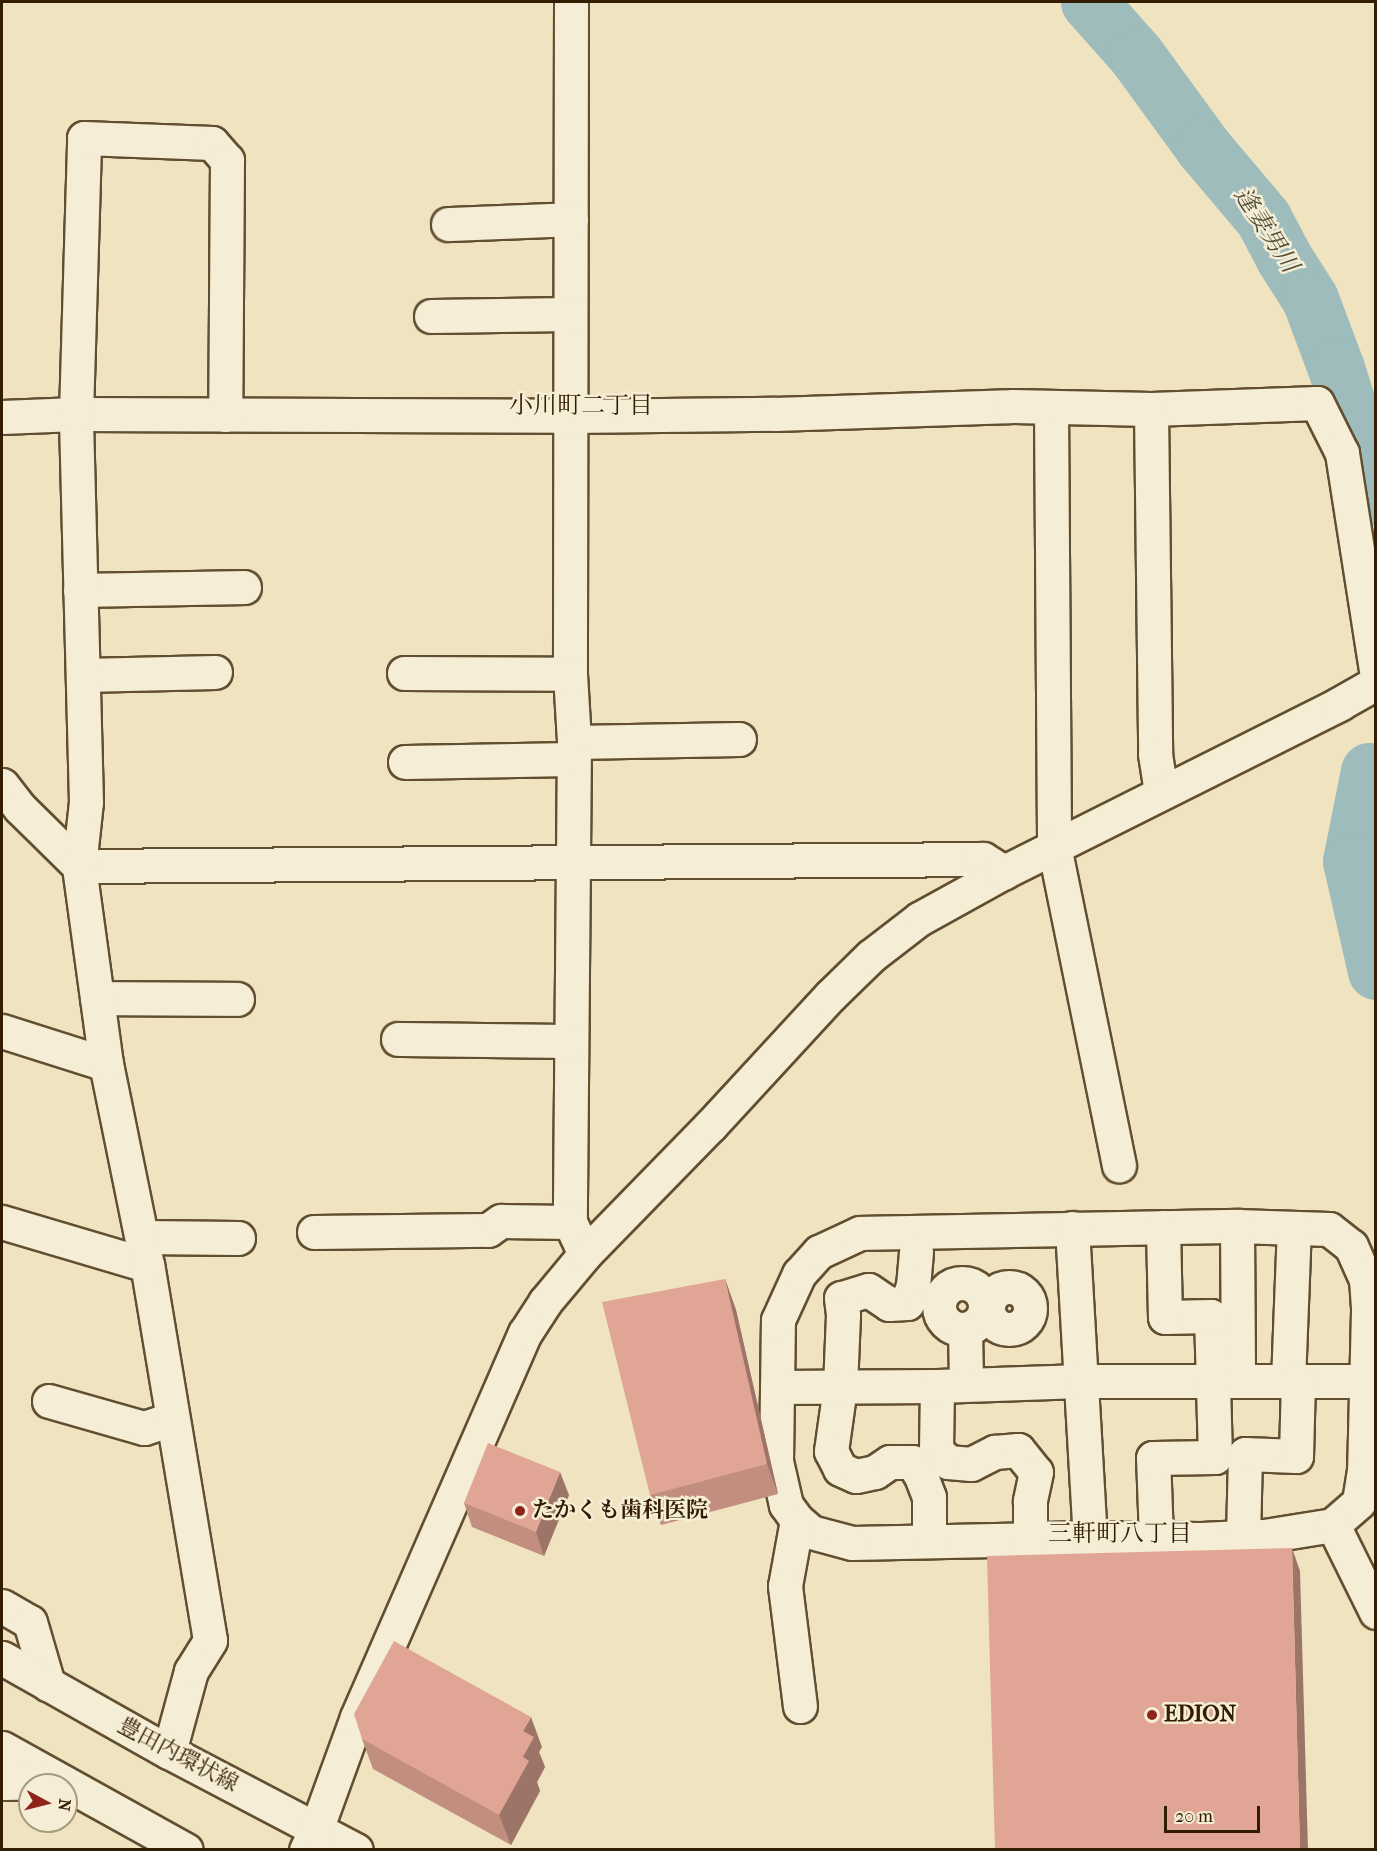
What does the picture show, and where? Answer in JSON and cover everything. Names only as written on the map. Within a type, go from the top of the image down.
[{"type":"street","points":[[571,2],[570,674],[573,861],[570,1222],[585,1254]]},
{"type":"street","points":[[170,1752],[191,1671],[210,1640],[144,1251],[106,1064],[79,866],[86,802],[76,414],[84,138],[212,143],[226,160],[225,415]]},
{"type":"street","points":[[448,224],[571,219]]},
{"type":"street","points":[[430,316],[570,314]]},
{"type":"street","points":[[2,417],[76,414],[570,416],[1051,407],[1151,409],[1317,403],[1342,453],[1376,671]]},
{"type":"street","points":[[1051,407],[1054,846],[1119,1165]]},
{"type":"street","points":[[1151,409],[1155,754],[1161,793]]},
{"type":"street","points":[[80,590],[244,587]]},
{"type":"street","points":[[83,675],[214,672]]},
{"type":"street","points":[[404,674],[570,674]]},
{"type":"street","points":[[311,1838],[357,1717],[525,1333],[544,1302],[585,1254],[710,1126],[788,1039],[871,956],[919,919],[1054,846],[1339,704],[1376,683]]},
{"type":"street","points":[[405,762],[739,739]]},
{"type":"street","points":[[2,785],[20,808],[79,866],[982,859],[1004,872]]},
{"type":"street","points":[[97,998],[237,999]]},
{"type":"street","points":[[2,1030],[106,1064]]},
{"type":"street","points":[[398,1039],[571,1041]]},
{"type":"street","points":[[314,1232],[488,1230],[501,1221],[570,1222]]},
{"type":"street","points":[[2,1222],[144,1251],[238,1238]]},
{"type":"street","points":[[1156,1538],[1153,1458],[1215,1457],[1225,1381],[1211,1316],[1164,1317],[1163,1227]]},
{"type":"street","points":[[1163,1227],[1329,1229],[1351,1246],[1366,1279],[1367,1381],[1364,1470],[1359,1502],[1333,1525],[1243,1537],[852,1543],[811,1532],[797,1520],[786,1504],[776,1461],[778,1320],[799,1274],[819,1252],[860,1233],[1163,1227]]},
{"type":"street","points":[[1237,1227],[1277,1305],[1293,1382],[1296,1456],[1245,1454],[1243,1537]]},
{"type":"street","points":[[1072,1228],[1090,1538]]},
{"type":"street","points":[[1225,1381],[1277,1305],[1294,1228]]},
{"type":"street","points":[[916,1252],[913,1285],[907,1303],[889,1304],[868,1290],[841,1298],[843,1315],[840,1387],[831,1451],[840,1469],[856,1476],[875,1472],[890,1462],[912,1462],[921,1476],[929,1497],[929,1541]]},
{"type":"street","points":[[1030,1540],[1030,1501],[1036,1472],[1018,1450],[994,1452],[971,1464],[948,1462],[936,1450],[952,1385],[979,1313],[995,1324],[1008,1329],[1026,1321],[1030,1307],[1076,1306]]},
{"type":"street","points":[[777,1387],[1081,1381],[1367,1381]]},
{"type":"street","points":[[49,1401],[144,1428],[172,1419]]},
{"type":"street","points":[[797,1520],[785,1587],[800,1706]]},
{"type":"street","points":[[1333,1525],[1376,1612]]},
{"type":"street","points":[[2,1606],[30,1622],[48,1684]]},
{"type":"street","name":"豊田内環状線","points":[[2,1658],[170,1752],[311,1838],[356,1850]]},
{"type":"street","points":[[2,1748],[48,1773]]},
{"type":"street","points":[[2,1783],[18,1783]]},
{"type":"street","points":[[78,1790],[186,1850]]},
{"type":"building","points":[[725,1279],[767,1464],[650,1495],[602,1302]]},
{"type":"building","points":[[488,1443],[560,1472],[536,1532],[464,1503]]},
{"type":"building","name":"EDION","points":[[1292,1548],[1300,1850],[995,1850],[987,1556]]},
{"type":"building","points":[[394,1641],[531,1717],[523,1731],[534,1737],[523,1757],[529,1761],[499,1815],[362,1739],[354,1714]]},
{"type":"waterway","name":"逢妻男川","points":[[1089,2],[1136,55],[1203,147],[1263,218],[1284,258],[1310,299],[1336,368],[1376,496]]},
{"type":"waterway","name":"逢妻男川","points":[[1369,771],[1351,861],[1376,971]]},
{"type":"place","name":"たかくも歯科医院","points":[[520,1511]]},
{"type":"place","name":"EDION","points":[[1152,1715]]},
{"type":"district","name":"小川町二丁目","points":[[581,406]]},
{"type":"district","name":"三軒町八丁目","points":[[1120,1534]]}]
